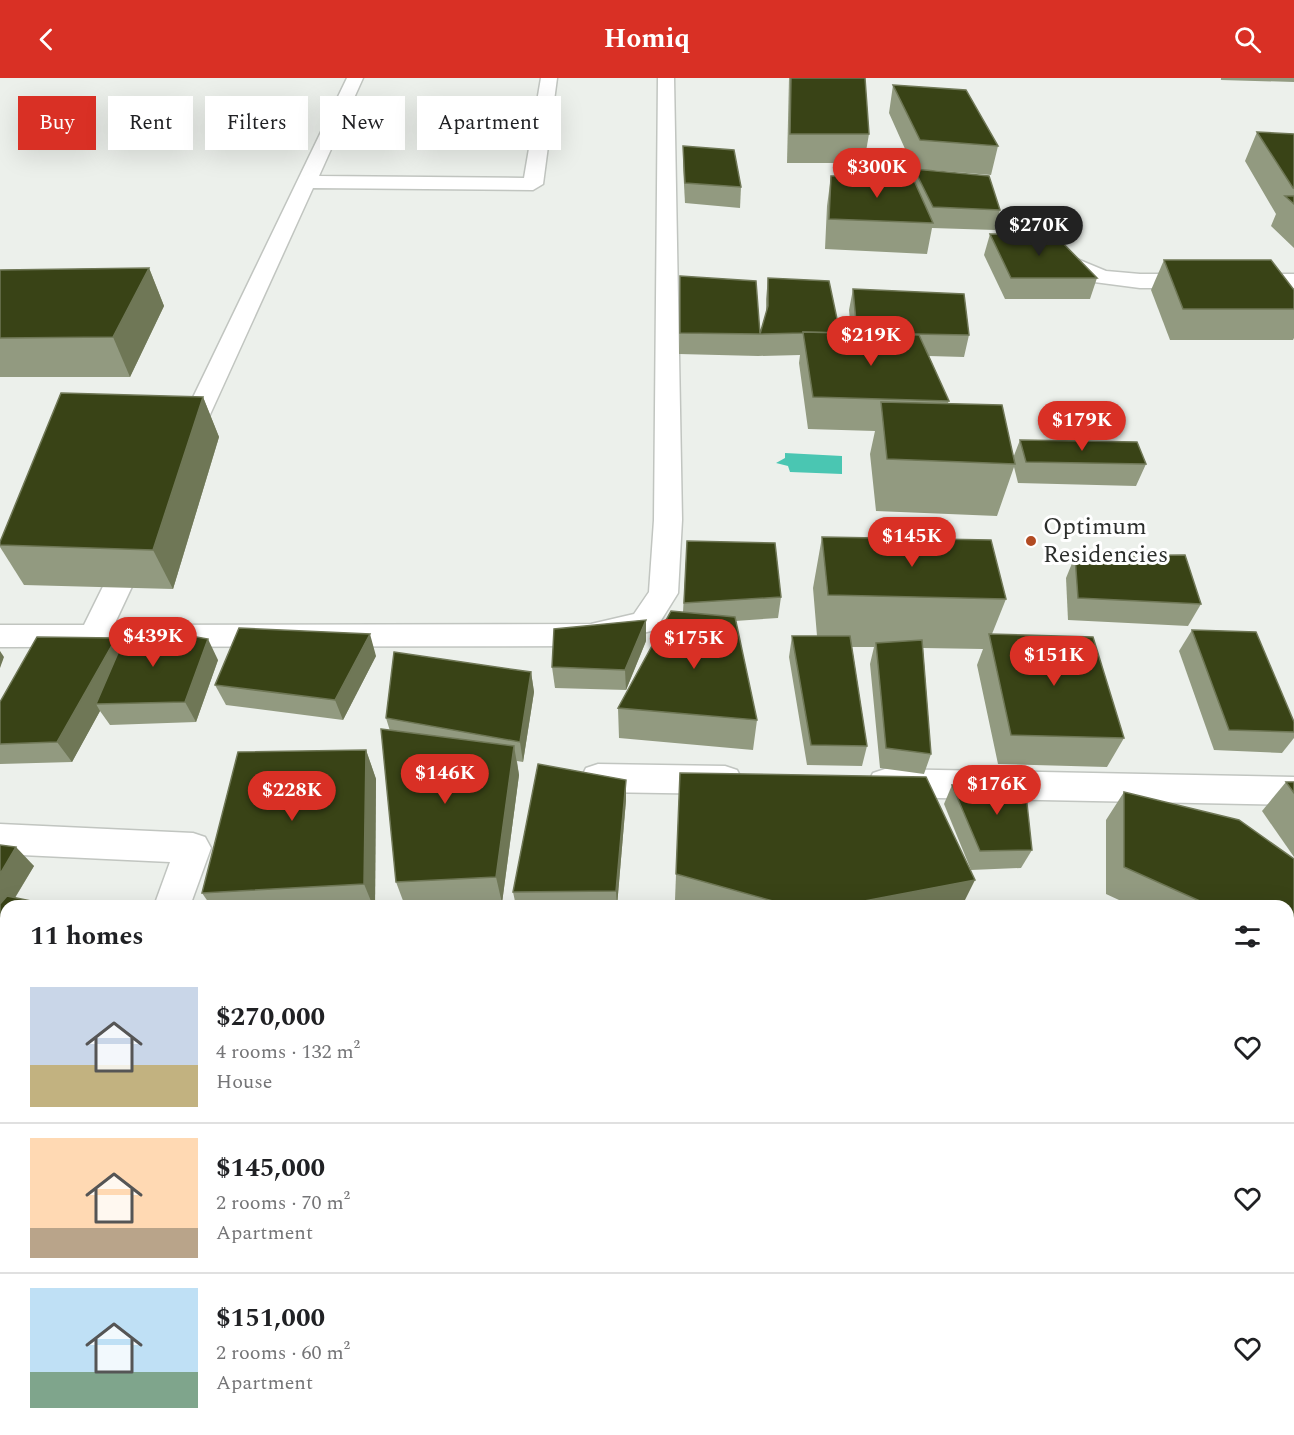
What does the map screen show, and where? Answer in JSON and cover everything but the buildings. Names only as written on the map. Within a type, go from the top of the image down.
[{"type":"street","points":[[175,463],[355,78]]},
{"type":"street","points":[[307,182],[533,184],[549,78]]},
{"type":"street","points":[[0,636],[591,635],[644,622],[663,593],[668,520],[666,78]]},
{"type":"street","points":[[1065,260],[1102,277],[1140,281],[1291,285]]},
{"type":"street","points":[[94,636],[145,528]]},
{"type":"street","points":[[598,778],[754,781]]},
{"type":"street","points":[[850,783],[1294,791]]},
{"type":"street","points":[[0,840],[194,848],[174,900]]},
{"type":"shaded area","points":[[785,453],[842,456],[842,474],[790,472],[788,466],[776,463],[785,458]]},
{"type":"place","name":"Optimum Residencies","points":[[1031,541]]}]
